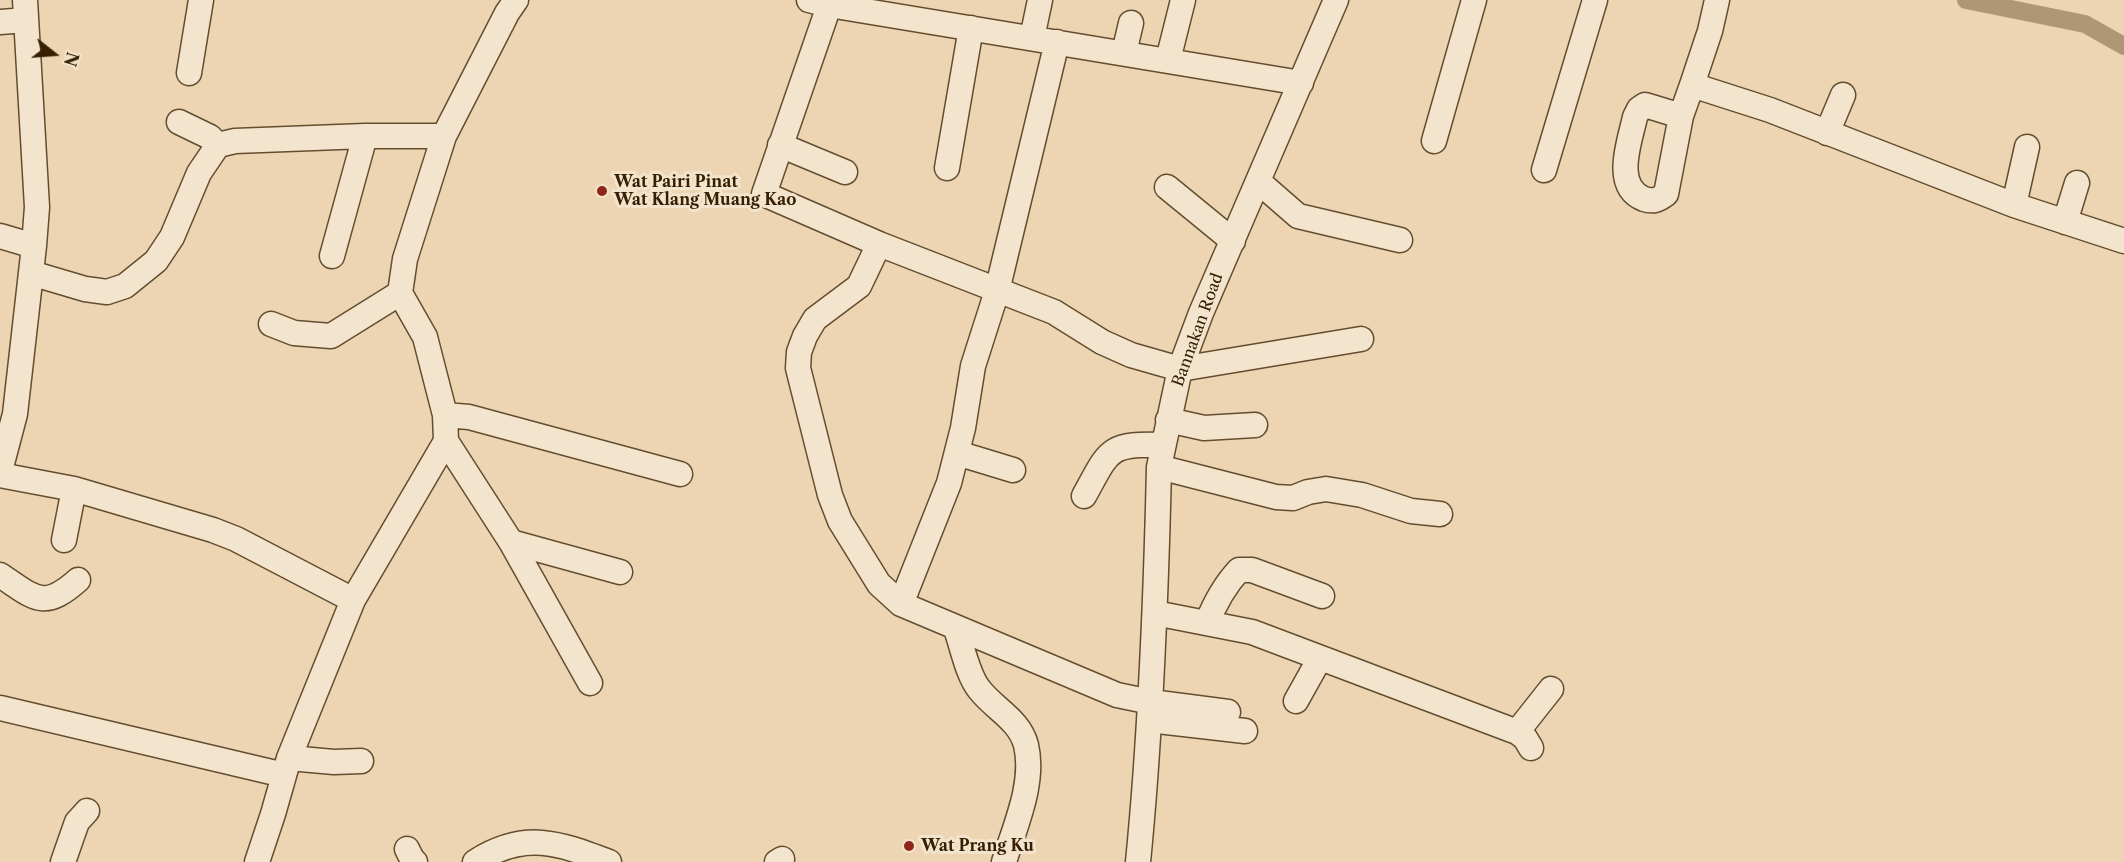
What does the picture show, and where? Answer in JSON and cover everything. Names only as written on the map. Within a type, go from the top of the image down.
[{"type":"street","points":[[189,73],[201,0]]},
{"type":"street","points":[[516,0],[507,13],[444,136],[405,259],[400,292],[425,337],[445,415],[446,441],[511,542],[591,683]]},
{"type":"street","points":[[1032,38],[1040,0]]},
{"type":"street","points":[[1168,60],[1184,0]]},
{"type":"street","name":"Bannakan Road","points":[[1138,862],[1150,711],[1160,456],[1168,420],[1180,369],[1201,313],[1336,0]]},
{"type":"street","points":[[1434,141],[1474,0]]},
{"type":"street","points":[[1544,170],[1595,0]]},
{"type":"street","points":[[1681,116],[1710,31],[1717,0]]},
{"type":"street","points":[[1301,83],[823,2],[764,194],[879,244],[1054,312],[1102,342],[1131,355],[1180,369],[1361,339]]},
{"type":"street","points":[[0,22],[26,10],[37,207],[32,273],[15,414],[0,473],[74,489],[213,530],[236,539],[353,600]]},
{"type":"street","points":[[1124,53],[1131,23]]},
{"type":"street","points":[[947,168],[971,28]]},
{"type":"street","points":[[901,604],[949,483],[963,428],[973,366],[997,291],[1057,42]]},
{"type":"street","points":[[1692,85],[1770,110],[2014,205],[2124,241]]},
{"type":"street","points":[[1827,133],[1843,95]]},
{"type":"street","points":[[179,122],[210,137],[218,145]]},
{"type":"street","points":[[32,273],[85,289],[107,292],[125,286],[156,261],[172,237],[199,173],[218,145],[235,141],[365,136],[444,136]]},
{"type":"street","points":[[332,256],[365,136]]},
{"type":"street","points":[[780,146],[845,172]]},
{"type":"street","points":[[2014,205],[2027,147]]},
{"type":"street","points":[[1259,182],[1298,216],[1400,240]]},
{"type":"street","points":[[2065,222],[2077,183]]},
{"type":"street","points":[[1167,187],[1233,241]]},
{"type":"street","points":[[0,236],[34,246]]},
{"type":"street","points":[[879,244],[860,286],[815,319],[799,352],[798,368],[830,495],[840,521],[879,584],[901,604],[1150,711],[1245,731]]},
{"type":"street","points":[[271,324],[294,333],[331,336],[400,292]]},
{"type":"street","points":[[445,415],[469,417],[680,474]]},
{"type":"street","points":[[1168,420],[1204,429],[1255,425]]},
{"type":"street","points":[[257,862],[286,767],[353,600],[446,441]]},
{"type":"street","points":[[1083,496],[1102,462],[1116,448],[1133,444],[1160,456],[1276,497],[1293,498],[1308,492],[1326,489],[1362,495],[1411,511],[1440,514]]},
{"type":"street","points":[[957,453],[1013,470]]},
{"type":"street","points":[[64,540],[74,489]]},
{"type":"street","points":[[511,542],[620,572]]},
{"type":"street","points":[[1207,623],[1216,601],[1239,570],[1252,570],[1322,596]]},
{"type":"street","points":[[0,575],[38,598],[49,599],[63,593],[78,580]]},
{"type":"street","points":[[1155,614],[1252,632],[1524,740],[1551,689]]},
{"type":"street","points":[[956,629],[978,689],[1014,722],[1026,743],[1028,762],[1025,791],[1004,862]]},
{"type":"street","points":[[1296,701],[1320,658]]},
{"type":"street","points":[[0,708],[286,767],[361,761]]},
{"type":"street","points":[[1150,711],[1228,712]]},
{"type":"street","points":[[63,862],[77,822],[87,811]]},
{"type":"street","points":[[475,862],[490,852],[524,843],[553,843],[609,862]]},
{"type":"waterway","points":[[1966,0],[2085,24],[2124,46]]},
{"type":"place","name":"Wat Pairi Pinat Wat Klang Muang Kao","points":[[602,191]]},
{"type":"place","name":"Wat Prang Ku","points":[[909,846]]}]
